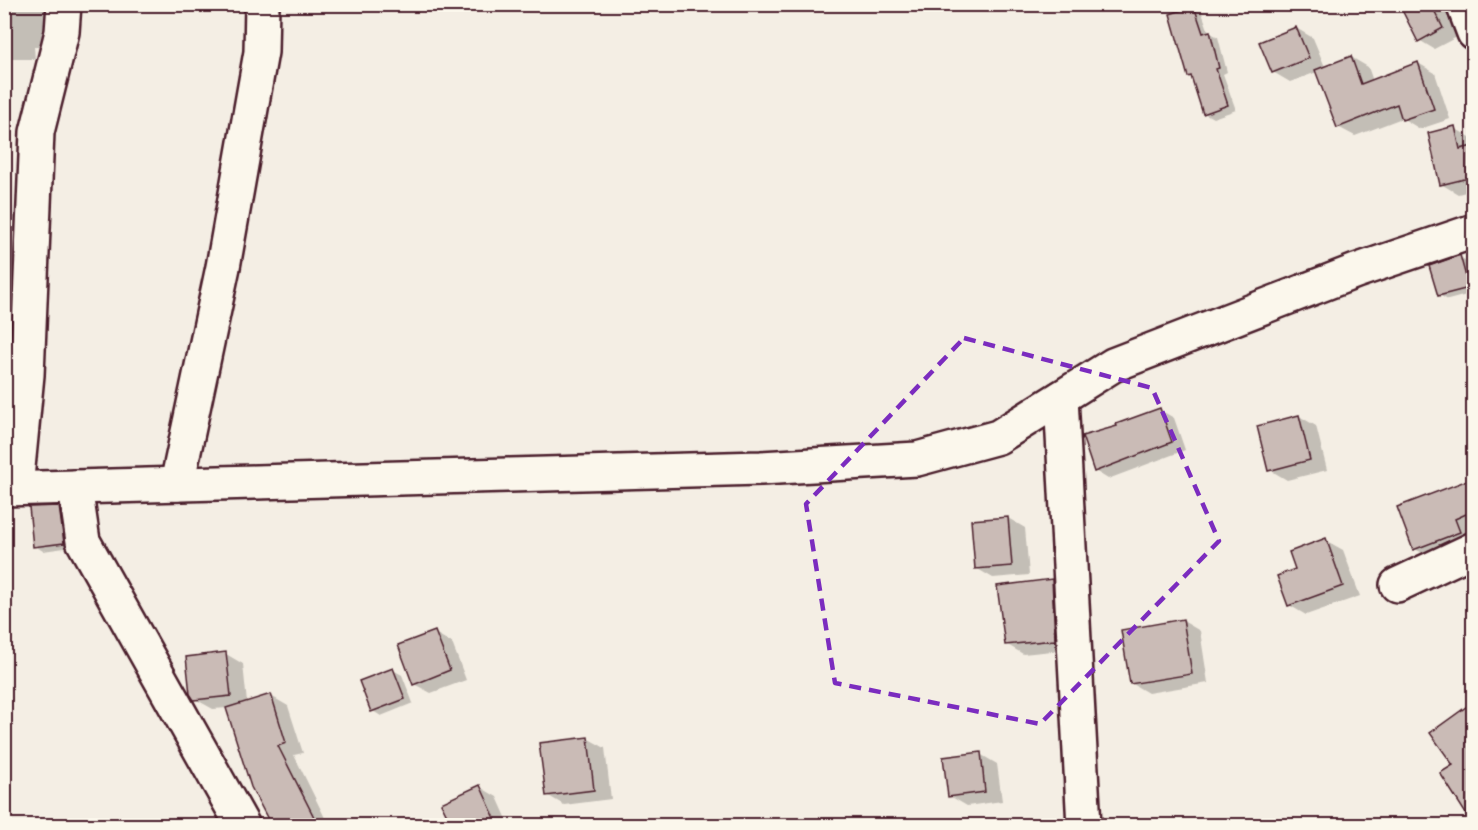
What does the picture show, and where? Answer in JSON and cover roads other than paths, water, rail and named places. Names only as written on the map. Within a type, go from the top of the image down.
[{"type":"street","points":[[64,4],[62,32],[37,132],[27,375],[10,488],[761,468],[917,459],[998,437],[1113,365],[1356,271],[1473,231]]},
{"type":"street","points":[[177,484],[223,267],[261,52],[262,4]]},
{"type":"street","points":[[1463,4],[1473,33]]},
{"type":"street","points":[[1061,398],[1084,825]]},
{"type":"street","points":[[75,487],[83,541],[243,825]]},
{"type":"street","points":[[1397,585],[1473,549]]}]
